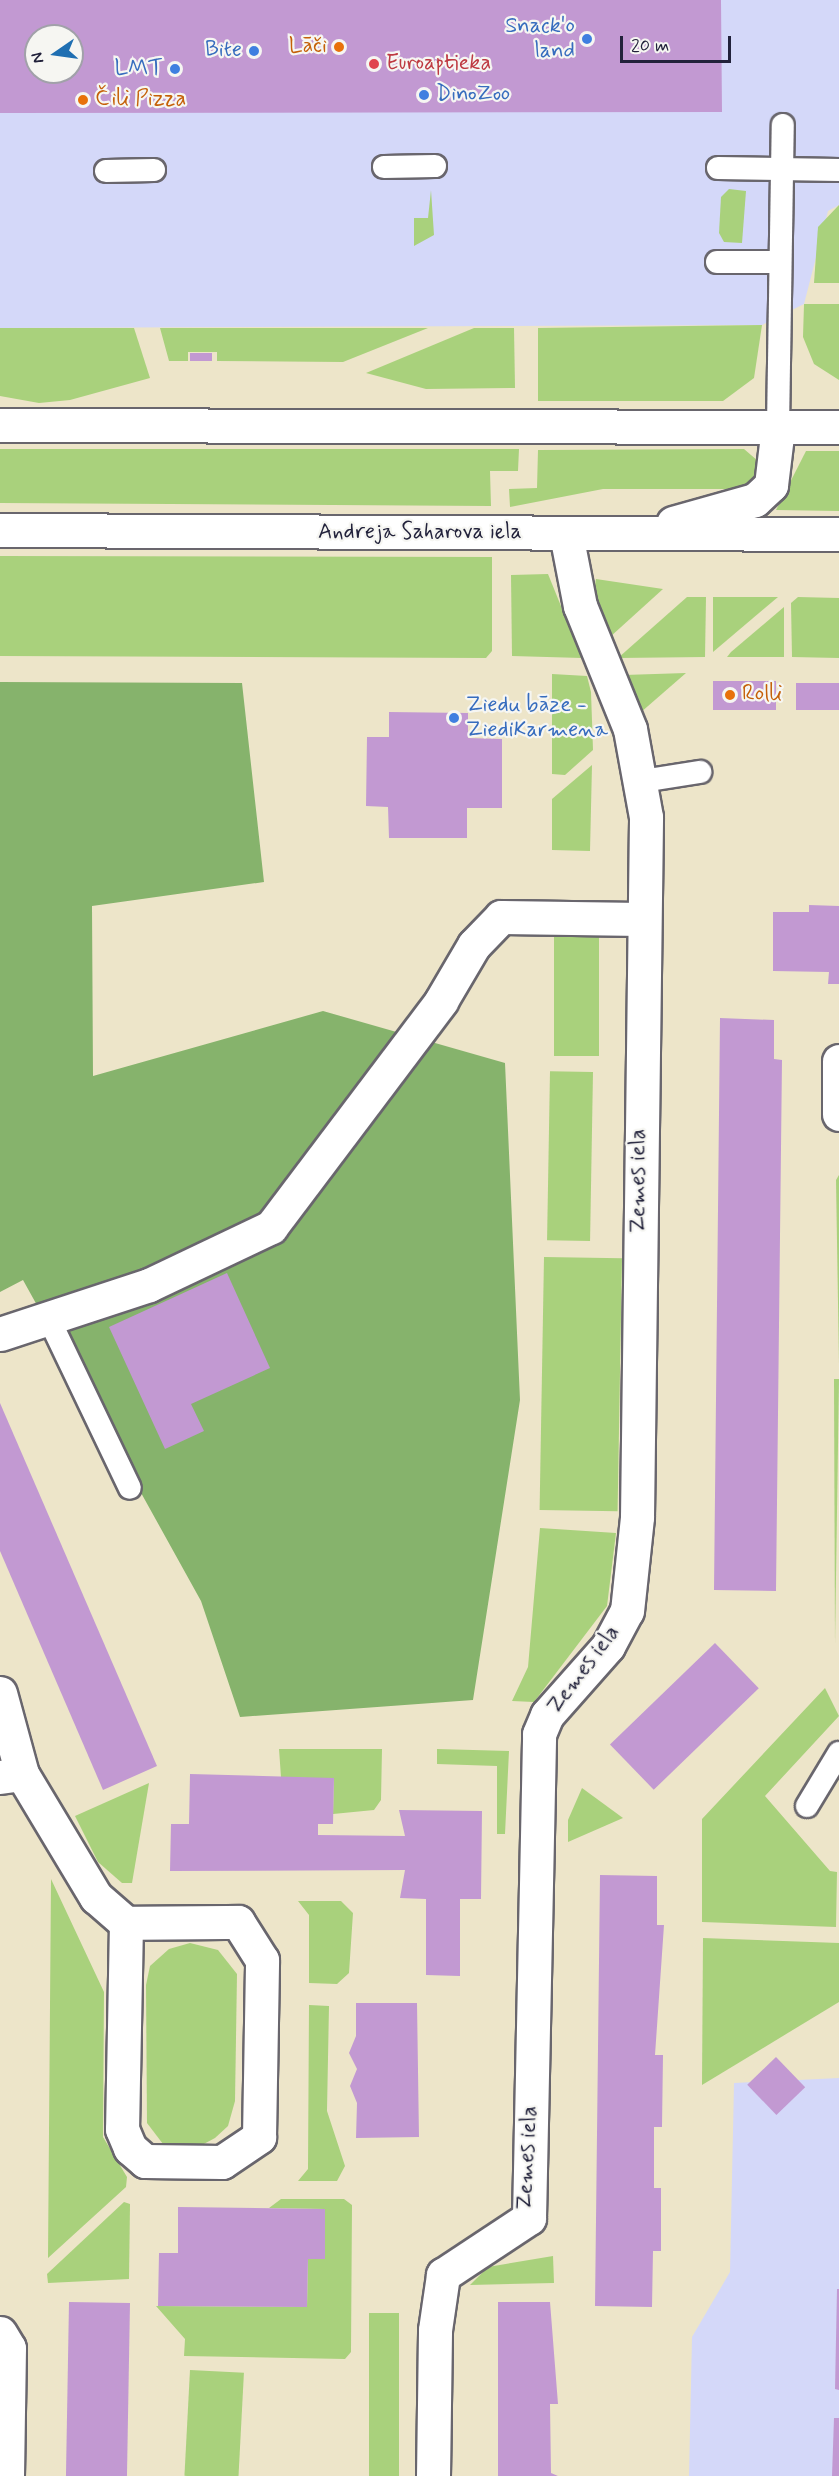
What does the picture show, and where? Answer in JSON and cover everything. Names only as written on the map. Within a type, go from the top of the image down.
[{"type":"street","points":[[0,425],[839,427]]},
{"type":"street","points":[[633,534],[755,500],[771,485],[778,427]]},
{"type":"street","name":"Andreja Saharova iela","points":[[0,530],[839,534]]},
{"type":"street","name":"Zemes iela","points":[[433,2476],[435,2330],[443,2275],[529,2218],[539,1734],[547,1715],[608,1646],[627,1611],[637,1517],[643,781],[630,729],[580,606],[566,534]]},
{"type":"street","points":[[0,1334],[149,1285],[271,1227],[441,1001],[474,945],[501,917],[642,919]]},
{"type":"street","points":[[839,1061],[839,1114]]},
{"type":"street","points":[[0,1693],[11,1775],[96,1897],[126,1923],[238,1922],[261,1960],[259,2137],[222,2162],[145,2161],[130,2148],[122,2129],[126,1923]]},
{"type":"street","points":[[0,2333],[9,2348],[7,2476]]},
{"type":"lane","points":[[778,427],[783,125]]},
{"type":"lane","points":[[384,167],[435,166]]},
{"type":"lane","points":[[718,168],[839,170]]},
{"type":"lane","points":[[106,171],[154,170]]},
{"type":"lane","points":[[717,262],[780,262]]},
{"type":"lane","points":[[643,781],[700,772]]},
{"type":"lane","points":[[49,1319],[130,1488]]},
{"type":"lane","points":[[807,1806],[839,1753]]},
{"type":"shaded area","points":[[0,0],[839,0],[839,205],[828,211],[804,304],[762,325],[0,328]]},
{"type":"shaded area","points":[[839,2078],[839,2476],[689,2476],[692,2337],[730,2272],[734,2083]]},
{"type":"green space","points":[[729,189],[746,191],[742,243],[724,242],[719,233],[721,197]]},
{"type":"green space","points":[[431,190],[434,235],[414,246],[414,218],[428,218]]},
{"type":"green space","points":[[839,205],[839,283],[814,283],[818,227]]},
{"type":"green space","points":[[804,304],[839,304],[839,380],[814,364],[803,337]]},
{"type":"green space","points":[[762,325],[754,378],[723,401],[538,401],[538,328]]},
{"type":"green space","points":[[0,328],[134,328],[150,378],[70,400],[39,403],[0,396]]},
{"type":"green space","points":[[160,328],[428,328],[343,362],[217,361],[217,352],[188,352],[188,361],[169,361]]},
{"type":"green space","points":[[474,328],[514,328],[515,388],[426,389],[366,373]]},
{"type":"green space","points":[[0,449],[519,449],[518,471],[490,471],[491,506],[0,503]]},
{"type":"green space","points":[[744,449],[758,461],[754,483],[740,489],[603,489],[510,507],[509,489],[537,488],[538,450]]},
{"type":"green space","points":[[806,451],[839,451],[839,511],[776,510]]},
{"type":"green space","points":[[0,556],[492,557],[492,651],[486,658],[0,656]]},
{"type":"green space","points":[[548,574],[582,658],[512,656],[511,575]]},
{"type":"green space","points":[[596,579],[663,589],[610,637],[593,598]]},
{"type":"green space","points":[[687,597],[706,597],[705,657],[618,658]]},
{"type":"green space","points":[[713,597],[778,597],[713,652]]},
{"type":"green space","points":[[798,597],[839,598],[839,658],[792,657],[791,603]]},
{"type":"green space","points":[[784,607],[784,657],[727,657],[731,652]]},
{"type":"green space","points":[[686,673],[640,713],[624,675]]},
{"type":"green space","points":[[552,674],[587,676],[591,692],[593,750],[565,775],[552,774]]},
{"type":"green space","points":[[0,682],[242,683],[264,882],[92,906],[93,1076],[323,1011],[505,1063],[520,1400],[473,1700],[240,1717],[201,1601],[23,1280],[0,1292]]},
{"type":"green space","points":[[592,765],[590,851],[552,850],[552,799]]},
{"type":"green space","points":[[554,932],[599,932],[599,1056],[554,1056]]},
{"type":"green space","points":[[550,1071],[593,1072],[590,1241],[547,1240]]},
{"type":"green space","points":[[839,1175],[839,1364],[836,1180]]},
{"type":"green space","points":[[544,1257],[622,1258],[618,1511],[540,1510]]},
{"type":"green space","points":[[834,1379],[839,1379],[835,1645]]},
{"type":"green space","points":[[540,1528],[616,1533],[607,1606],[534,1702],[512,1701],[528,1667]]},
{"type":"green space","points":[[825,1688],[839,1716],[765,1796],[830,1871],[837,1872],[836,1927],[702,1922],[702,1819]]},
{"type":"green space","points":[[279,1749],[382,1749],[381,1800],[374,1810],[333,1814],[334,1779],[281,1777]]},
{"type":"green space","points":[[437,1749],[509,1751],[505,1834],[497,1834],[497,1766],[437,1764]]},
{"type":"green space","points":[[149,1783],[132,1883],[122,1883],[98,1862],[75,1816]]},
{"type":"green space","points":[[582,1788],[623,1818],[568,1842],[568,1820]]},
{"type":"green space","points":[[51,1879],[104,1992],[103,2137],[127,2177],[126,2187],[48,2258]]},
{"type":"green space","points":[[298,1901],[341,1901],[353,1913],[349,1973],[337,1984],[309,1983],[309,1915]]},
{"type":"green space","points":[[703,1938],[839,1943],[839,2002],[702,2085]]},
{"type":"green space","points":[[190,1943],[218,1950],[237,1974],[235,2101],[228,2126],[215,2138],[200,2146],[175,2146],[163,2144],[147,2123],[146,1985],[150,1966],[169,1949]]},
{"type":"green space","points":[[309,2005],[329,2006],[327,2111],[345,2166],[337,2181],[298,2181],[308,2169]]},
{"type":"green space","points":[[281,2199],[344,2199],[352,2205],[351,2352],[345,2359],[184,2356],[185,2339],[156,2306],[307,2307],[308,2259],[325,2259],[325,2209],[269,2208]]},
{"type":"green space","points":[[124,2202],[130,2204],[129,2279],[48,2283],[47,2274]]},
{"type":"green space","points":[[553,2256],[554,2283],[470,2285],[488,2267]]},
{"type":"green space","points":[[369,2313],[399,2313],[399,2476],[369,2476]]},
{"type":"green space","points":[[190,2370],[244,2373],[239,2476],[184,2476]]},
{"type":"building","points":[[0,0],[721,0],[722,112],[0,113]]},
{"type":"building","points":[[190,353],[212,353],[212,361],[190,361]]},
{"type":"building","points":[[713,681],[776,681],[776,710],[713,710]]},
{"type":"building","points":[[796,683],[839,683],[839,710],[796,710]]},
{"type":"building","points":[[389,712],[468,713],[468,738],[502,739],[502,808],[467,808],[467,838],[389,838],[388,807],[366,806],[367,737],[389,737]]},
{"type":"building","points":[[809,905],[839,906],[839,984],[828,984],[829,972],[773,971],[773,912],[809,912]]},
{"type":"building","points":[[720,1018],[774,1020],[774,1059],[782,1060],[776,1591],[714,1590]]},
{"type":"building","points":[[227,1273],[270,1368],[191,1404],[204,1431],[165,1449],[109,1327]]},
{"type":"building","points":[[0,1403],[157,1766],[103,1790],[0,1551]]},
{"type":"building","points":[[715,1643],[759,1688],[654,1790],[610,1744]]},
{"type":"building","points":[[190,1774],[334,1778],[333,1824],[318,1824],[318,1835],[405,1836],[399,1810],[482,1811],[481,1899],[460,1899],[460,1976],[426,1975],[426,1899],[400,1898],[405,1870],[170,1871],[171,1824],[189,1824]]},
{"type":"building","points":[[600,1875],[657,1876],[657,1925],[664,1925],[655,2055],[663,2055],[662,2127],[654,2127],[654,2188],[661,2188],[661,2251],[653,2251],[652,2307],[595,2306]]},
{"type":"building","points":[[356,2003],[417,2003],[419,2137],[356,2138],[357,2103],[350,2086],[357,2069],[349,2053],[356,2036]]},
{"type":"building","points":[[776,2057],[805,2087],[776,2115],[747,2085]]},
{"type":"building","points":[[178,2207],[325,2209],[325,2259],[308,2259],[307,2307],[158,2306],[159,2253],[178,2253]]},
{"type":"building","points":[[837,2289],[839,2289],[839,2390],[835,2389]]},
{"type":"building","points":[[69,2302],[130,2303],[127,2476],[66,2476]]},
{"type":"building","points":[[498,2302],[550,2302],[558,2404],[550,2404],[551,2473],[558,2476],[498,2476]]},
{"type":"building","points":[[834,2418],[839,2418],[839,2476],[832,2476]]},
{"type":"place","name":"Snack'o land","points":[[587,39]]},
{"type":"place","name":"Lāči","points":[[339,47]]},
{"type":"place","name":"Bite","points":[[254,51]]},
{"type":"place","name":"Euroaptieka","points":[[374,64]]},
{"type":"place","name":"LMT","points":[[175,69]]},
{"type":"place","name":"DinoZoo","points":[[424,95]]},
{"type":"place","name":"Čili Pizza","points":[[83,100]]},
{"type":"place","name":"Rolli","points":[[730,695]]},
{"type":"place","name":"Ziedu bāze - ZiediKarmena","points":[[454,718]]}]
